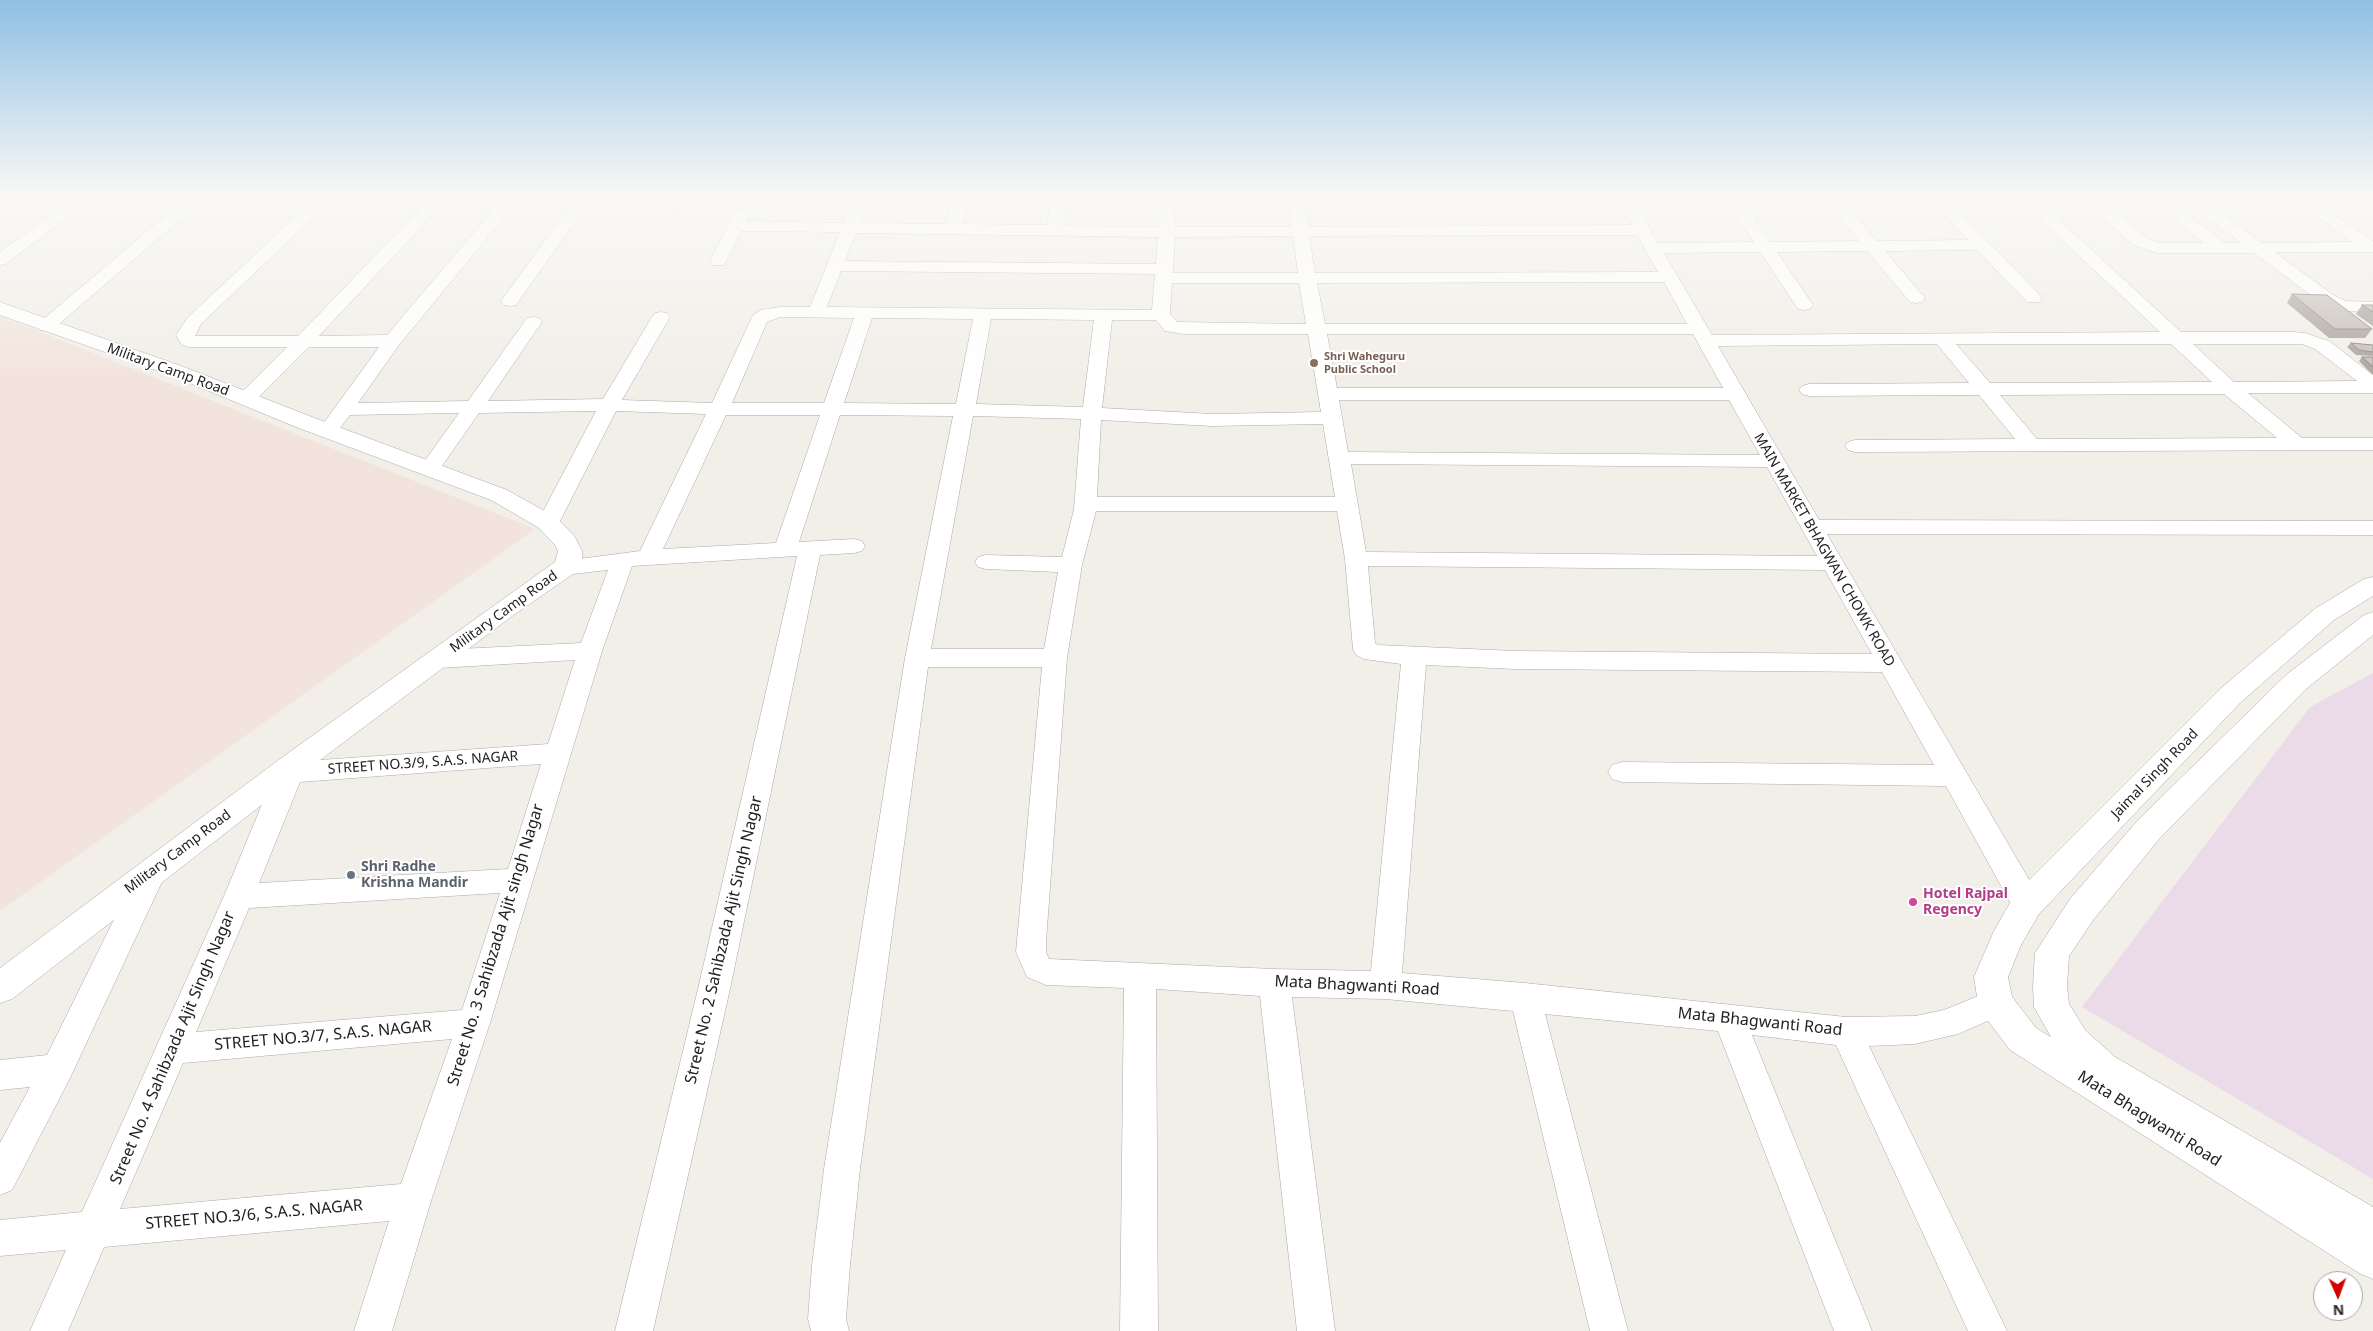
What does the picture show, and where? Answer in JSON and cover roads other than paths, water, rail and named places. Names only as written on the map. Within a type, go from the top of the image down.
[{"type":"street","points":[[46,326],[128,256]]},
{"type":"street","points":[[263,256],[194,322],[185,334],[188,341],[392,341]]},
{"type":"street","points":[[246,399],[384,256]]},
{"type":"street","points":[[463,256],[392,341],[339,416],[475,406],[609,405],[719,409],[832,408],[1092,412],[1185,420],[1332,418]]},
{"type":"street","points":[[510,301],[543,256]]},
{"type":"street","points":[[718,261],[721,256]]},
{"type":"street","points":[[816,312],[839,256]]},
{"type":"street","points":[[1166,256],[1161,314],[1171,327],[1184,329],[1315,328],[1942,338],[2305,339],[2322,345],[2373,386]]},
{"type":"street","points":[[1305,256],[1315,328],[1356,559],[1362,643],[1365,649],[1373,654],[1386,655],[1515,660],[1889,663]]},
{"type":"street","name":"MAIN MARKET BHAGWAN CHOWK ROAD","points":[[1657,256],[1810,527],[2028,904]]},
{"type":"street","points":[[1770,256],[1804,305]]},
{"type":"street","points":[[1880,256],[1916,298]]},
{"type":"street","points":[[1992,256],[2033,298]]},
{"type":"street","points":[[2088,256],[2229,388],[2295,443]]},
{"type":"street","points":[[2270,256],[2336,304],[2350,307],[2373,307]]},
{"type":"street","points":[[835,266],[1307,278],[1669,277]]},
{"type":"street","name":"Military Camp Road","points":[[0,308],[46,326],[177,371],[498,494],[548,523],[566,542],[570,551],[569,560],[564,568],[506,608],[292,769],[152,871],[0,988]]},
{"type":"street","name":"Street No. 3 Sahibzada Ajit singh Nagar","points":[[372,1331],[413,1201],[474,1023],[517,880],[590,651],[635,559],[719,409],[759,319],[767,314],[780,312],[1161,314]]},
{"type":"street","name":"Street No. 2 Sahibzada Ajit Singh Nagar","points":[[634,1331],[712,998],[798,548],[832,408],[865,313]]},
{"type":"street","points":[[830,1331],[827,1319],[842,1168],[918,658],[983,314]]},
{"type":"street","points":[[918,658],[1055,658],[1071,565],[1085,504],[1092,412],[1104,314]]},
{"type":"street","points":[[548,523],[609,405],[661,317]]},
{"type":"street","points":[[430,469],[533,322]]},
{"type":"street","points":[[1942,338],[2030,444]]},
{"type":"street","points":[[1809,390],[2373,386]]},
{"type":"street","points":[[1328,394],[1736,394]]},
{"type":"street","points":[[1855,446],[2373,444]]},
{"type":"street","points":[[1339,458],[1774,461]]},
{"type":"street","points":[[1085,504],[1347,504]]},
{"type":"street","points":[[1810,527],[2373,528]]},
{"type":"street","points":[[564,568],[635,559],[854,546]]},
{"type":"street","points":[[1356,559],[1831,563]]},
{"type":"street","points":[[986,562],[1071,565]]},
{"type":"street","name":"Jaimal Singh Road","points":[[1995,1003],[1991,977],[2006,941],[2028,904],[2230,696],[2325,614],[2373,585]]},
{"type":"street","points":[[2373,621],[2296,682],[2149,829],[2082,910],[2052,953],[2050,986],[2052,1007],[2073,1042],[2102,1069],[2373,1229]]},
{"type":"street","points":[[440,659],[590,651]]},
{"type":"street","points":[[1385,985],[1414,656]]},
{"type":"street","name":"Mata Bhagwanti Road","points":[[1055,658],[1031,952],[1038,968],[1046,972],[1140,975],[1274,983],[1385,985],[1729,1018],[1846,1032],[1914,1030],[1947,1024],[1995,1003],[2023,1039],[2373,1259]]},
{"type":"street","name":"STREET NO.3/9, S.A.S. NAGAR","points":[[292,769],[557,754]]},
{"type":"street","name":"Street No. 4 Sahibzada Ajit Singh Nagar","points":[[49,1331],[239,896],[292,769]]},
{"type":"street","points":[[1622,772],[1953,776]]},
{"type":"street","points":[[0,1178],[57,1069],[152,871]]},
{"type":"street","points":[[239,896],[517,880]]},
{"type":"street","points":[[1139,1331],[1140,975]]},
{"type":"street","points":[[1274,983],[1316,1331]]},
{"type":"street","points":[[1525,998],[1608,1331]]},
{"type":"street","points":[[1729,1018],[1853,1331]]},
{"type":"street","name":"STREET NO.3/7, S.A.S. NAGAR","points":[[172,1049],[474,1023]]},
{"type":"street","points":[[1846,1032],[1988,1331]]},
{"type":"street","points":[[0,1075],[57,1069]]},
{"type":"street","name":"STREET NO.3/6, S.A.S. NAGAR","points":[[0,1238],[413,1201]]},
{"type":"place","name":"Shri Waheguru Public School","points":[[1314,363]]},
{"type":"place","name":"Shri Radhe Krishna Mandir","points":[[351,875]]},
{"type":"place","name":"Hotel Rajpal Regency","points":[[1913,902]]}]
